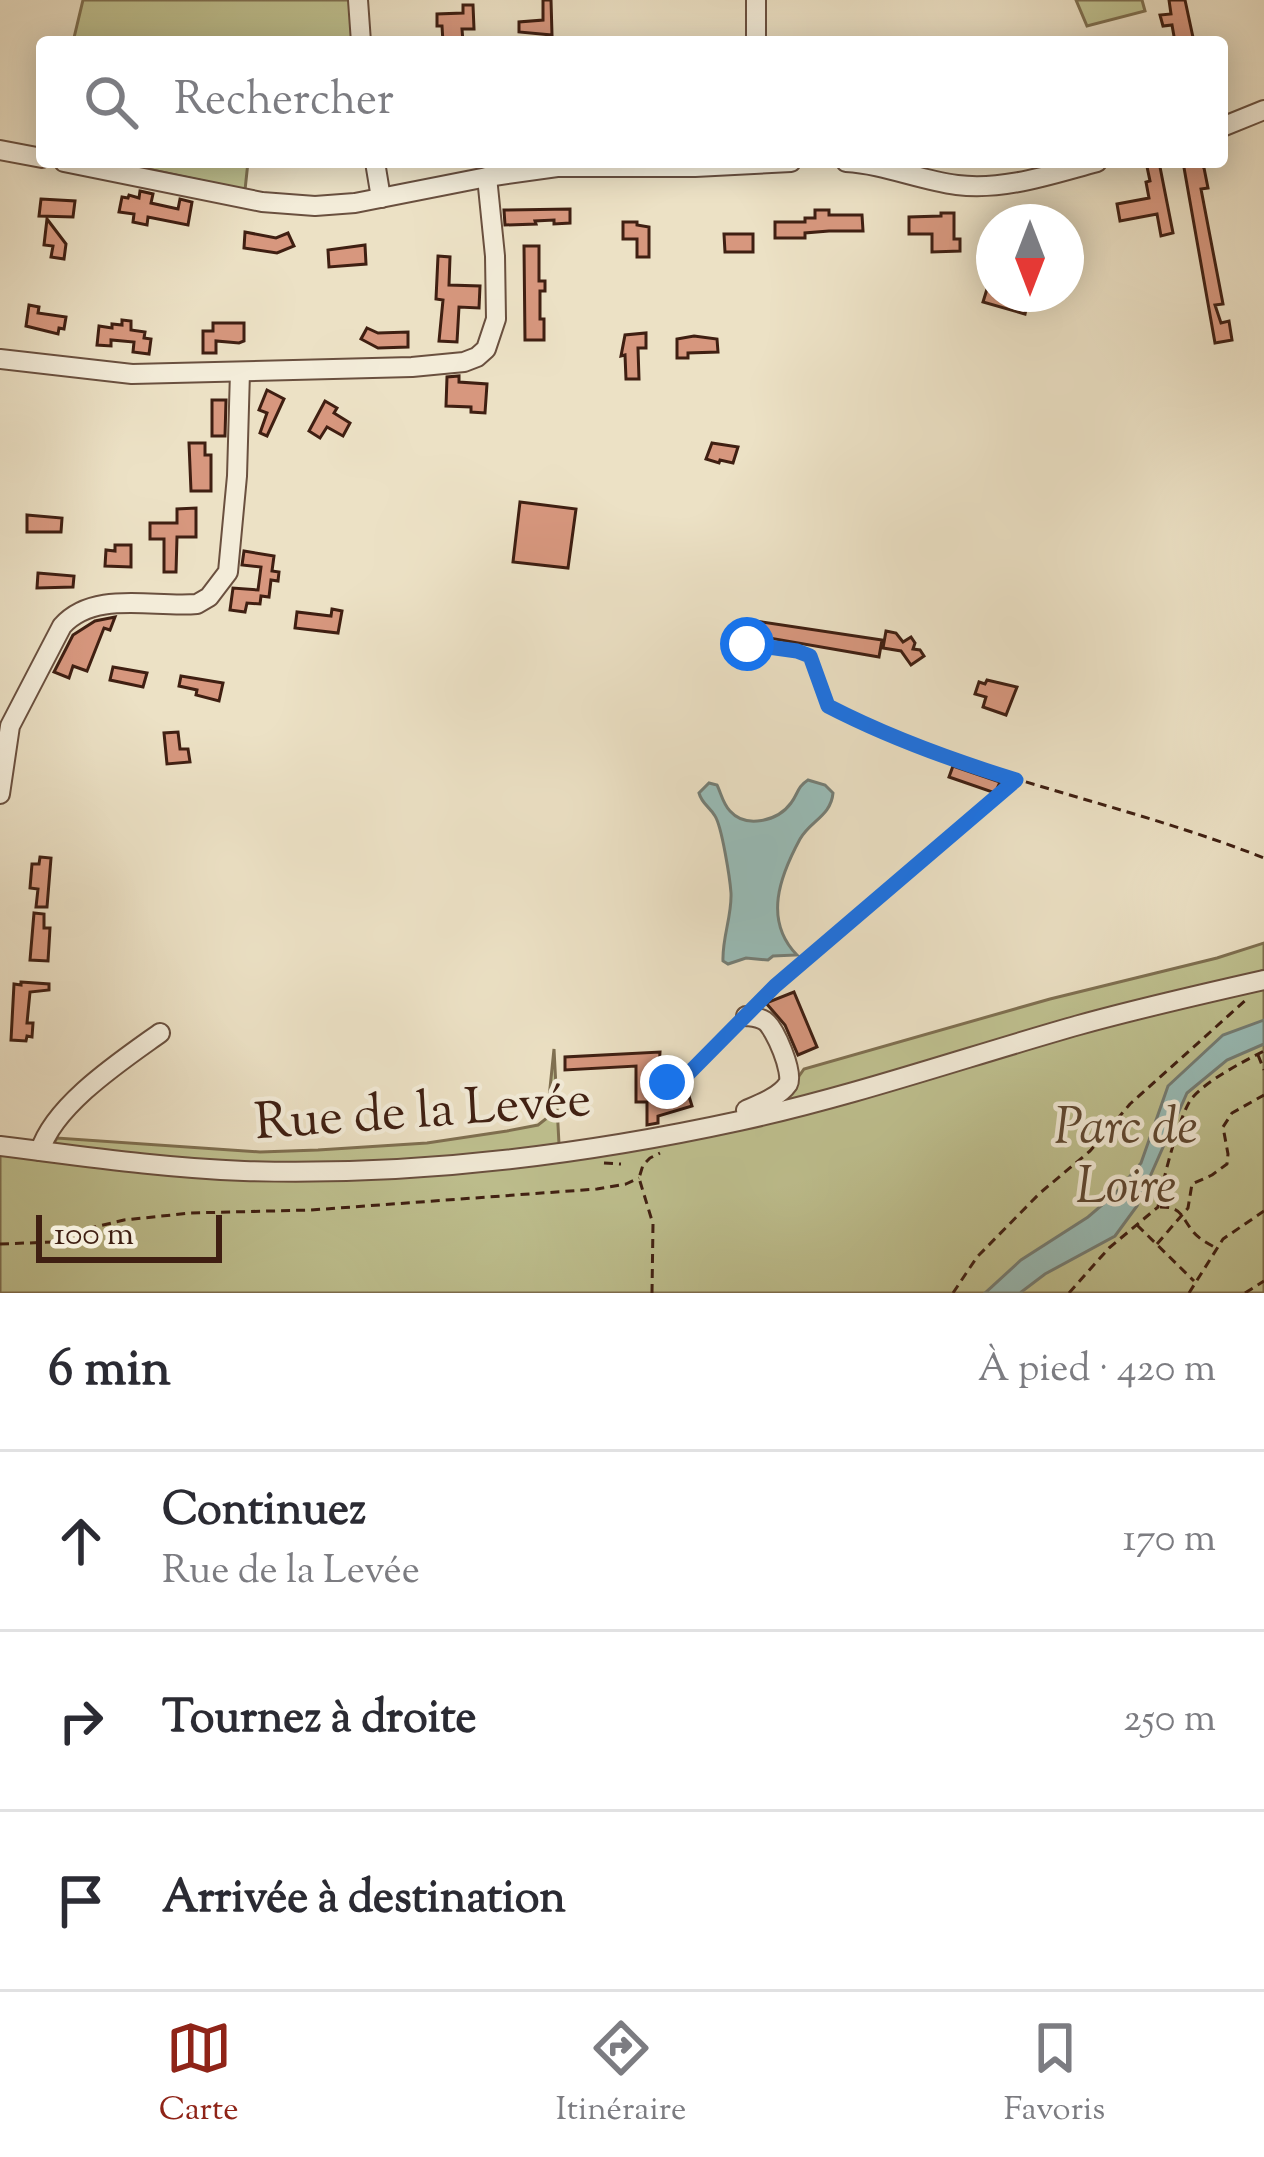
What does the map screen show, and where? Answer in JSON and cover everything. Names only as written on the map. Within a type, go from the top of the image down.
[{"type":"street","points":[[358,0],[361,36]]},
{"type":"street","points":[[756,0],[756,36]]},
{"type":"street","points":[[1228,125],[1264,110]]},
{"type":"street","points":[[0,150],[36,157]]},
{"type":"street","points":[[95,168],[290,206],[329,206],[497,171],[542,168]]},
{"type":"street","points":[[376,168],[381,198]]},
{"type":"street","points":[[885,168],[975,187],[1022,182],[1074,168]]},
{"type":"street","points":[[0,359],[132,374],[464,362],[486,349],[496,320],[497,171]]},
{"type":"street","points":[[0,794],[10,726],[72,615],[103,604],[197,604],[209,597],[228,572],[240,372]]},
{"type":"street","name":"Rue de la Levée","points":[[0,1147],[243,1171],[356,1170],[512,1157],[720,1124],[1083,1024],[1257,988]]},
{"type":"street","points":[[720,1124],[769,1100],[788,1083],[790,1072],[769,1023],[746,1016]]},
{"type":"street","points":[[40,1151],[54,1120],[111,1068],[160,1033]]},
{"type":"path","points":[[747,644],[810,656],[828,706],[872,728],[970,766],[1264,858]]},
{"type":"path","points":[[687,1075],[775,986],[1016,780]]},
{"type":"path","points":[[952,1293],[977,1257],[1040,1193],[1090,1151],[1130,1104],[1257,988]]},
{"type":"path","points":[[1159,1207],[1162,1181],[1190,1099],[1264,1051]]},
{"type":"path","points":[[1257,1054],[1264,1070]]},
{"type":"path","points":[[1157,1244],[1188,1208],[1192,1184],[1227,1164],[1223,1127],[1232,1113],[1264,1095]]},
{"type":"path","points":[[652,1293],[652,1224],[639,1178],[643,1165],[662,1153]]},
{"type":"path","points":[[0,1244],[54,1242],[124,1220],[191,1213],[422,1203],[597,1189],[639,1178]]},
{"type":"path","points":[[1069,1293],[1109,1248],[1159,1207],[1183,1214],[1188,1227],[1216,1249]]},
{"type":"path","points":[[1189,1293],[1223,1239],[1264,1211]]},
{"type":"path","points":[[1136,1224],[1195,1282]]},
{"type":"path","points":[[1245,1293],[1264,1281]]},
{"type":"green space","points":[[83,0],[353,0],[355,36],[74,36]]},
{"type":"green space","points":[[1076,0],[1142,0],[1145,11],[1087,26]]},
{"type":"green space","points":[[143,168],[247,168],[245,190]]},
{"type":"green space","points":[[1264,943],[1264,970],[1245,978],[868,1083],[754,1109],[787,1093],[804,1069]]},
{"type":"green space","name":"Parc de Loire","points":[[1264,985],[1264,1293],[0,1293],[0,1154],[207,1175],[646,1143]]},
{"type":"green space","points":[[554,1049],[559,1144],[453,1159],[245,1166],[51,1148],[57,1138],[260,1152],[318,1150],[427,1143],[538,1125],[547,1118]]},
{"type":"water","points":[[808,780],[833,793],[828,807],[800,839],[781,883],[780,927],[797,955],[746,958],[728,964],[723,961],[731,902],[727,865],[718,822],[699,793],[709,783],[717,785],[737,817],[762,820],[785,809]]},
{"type":"water","points":[[1264,1020],[1264,1044],[1227,1060],[1187,1093],[1137,1206],[1115,1236],[1020,1293],[985,1293],[1021,1260],[1115,1194],[1141,1163],[1168,1086],[1223,1035]]},
{"type":"building","points":[[543,0],[551,0],[552,35],[519,32],[519,22],[543,20]]},
{"type":"building","points":[[1169,0],[1185,0],[1193,36],[1174,36],[1172,25],[1163,26],[1160,15],[1171,14]]},
{"type":"building","points":[[463,5],[473,5],[474,29],[462,29],[463,36],[443,36],[437,14],[463,13]]},
{"type":"building","points":[[1147,168],[1160,168],[1173,233],[1161,236],[1157,214],[1120,221],[1117,204],[1149,198],[1146,182],[1150,181]]},
{"type":"building","points":[[1184,168],[1204,168],[1208,188],[1201,189],[1223,304],[1215,305],[1221,323],[1229,321],[1232,340],[1215,343]]},
{"type":"building","points":[[140,191],[153,194],[151,203],[178,209],[180,199],[192,202],[188,225],[148,217],[147,225],[133,222],[134,214],[119,212],[122,197],[139,198]]},
{"type":"building","points":[[41,199],[75,201],[73,217],[39,216]]},
{"type":"building","points":[[570,209],[570,223],[505,225],[504,210]]},
{"type":"building","points":[[815,210],[862,215],[863,231],[775,238],[775,222],[805,222],[805,218],[815,218]]},
{"type":"building","points":[[954,213],[954,239],[960,239],[960,251],[932,252],[932,234],[909,234],[909,217]]},
{"type":"building","points":[[47,219],[66,244],[64,259],[51,257],[53,246],[44,245]]},
{"type":"building","points":[[623,222],[649,227],[649,257],[637,257],[637,239],[623,239]]},
{"type":"building","points":[[245,232],[276,238],[288,233],[294,246],[277,253],[244,248]]},
{"type":"building","points":[[724,234],[753,234],[753,252],[725,252]]},
{"type":"building","points":[[365,245],[366,264],[329,267],[328,250]]},
{"type":"building","points":[[524,246],[539,246],[539,281],[545,281],[545,291],[540,291],[544,340],[525,340]]},
{"type":"building","points":[[438,256],[450,257],[449,285],[480,286],[479,308],[459,307],[457,342],[439,341],[443,300],[436,299]]},
{"type":"building","points":[[29,305],[39,307],[38,313],[66,317],[64,329],[59,328],[58,334],[26,326]]},
{"type":"building","points":[[122,320],[131,321],[131,330],[145,332],[144,338],[151,339],[149,354],[133,352],[134,342],[111,340],[111,346],[97,345],[99,326],[112,328],[112,324],[122,325]]},
{"type":"building","points":[[213,323],[244,323],[244,341],[216,341],[216,353],[203,353],[203,331],[213,331]]},
{"type":"building","points":[[367,328],[378,333],[408,332],[408,347],[378,348],[361,339]]},
{"type":"building","points":[[646,333],[646,348],[638,348],[639,379],[626,379],[625,355],[621,356],[625,335]]},
{"type":"building","points":[[677,339],[717,339],[718,352],[677,358]]},
{"type":"building","points":[[459,376],[459,382],[487,384],[485,413],[446,406],[447,377]]},
{"type":"building","points":[[267,390],[284,399],[267,436],[260,433],[267,413],[259,410]]},
{"type":"building","points":[[212,400],[226,400],[225,436],[212,436]]},
{"type":"building","points":[[325,401],[350,423],[343,436],[327,427],[320,438],[309,431]]},
{"type":"building","points":[[189,443],[205,443],[205,455],[211,455],[211,491],[191,491]]},
{"type":"building","points":[[712,443],[738,447],[733,463],[706,459]]},
{"type":"building","points":[[520,502],[576,509],[568,568],[513,562]]},
{"type":"building","points":[[196,508],[196,537],[177,537],[176,572],[164,572],[164,539],[150,539],[150,523],[177,523],[177,509]]},
{"type":"building","points":[[27,515],[62,518],[61,532],[27,532]]},
{"type":"building","points":[[115,545],[131,545],[131,567],[105,566],[106,550],[115,551]]},
{"type":"building","points":[[244,551],[274,556],[272,571],[279,572],[278,581],[271,580],[269,597],[261,596],[260,604],[247,603],[245,612],[230,610],[233,588],[258,590],[261,567],[242,565]]},
{"type":"building","points":[[38,573],[74,576],[73,587],[37,588]]},
{"type":"building","points":[[332,609],[342,611],[338,633],[295,628],[297,612],[331,616]]},
{"type":"building","points":[[115,617],[110,630],[104,628],[87,671],[73,666],[69,678],[54,672],[73,635],[95,621]]},
{"type":"building","points":[[749,620],[882,640],[879,657],[746,634]]},
{"type":"building","points":[[886,631],[896,633],[903,642],[911,637],[913,649],[924,656],[911,665],[901,651],[883,648]]},
{"type":"building","points":[[113,667],[147,673],[143,687],[110,680]]},
{"type":"building","points":[[181,676],[223,683],[219,701],[179,686]]},
{"type":"building","points":[[979,682],[1017,687],[1006,715],[983,707],[986,697],[975,694]]},
{"type":"building","points":[[178,732],[180,749],[188,749],[190,762],[167,764],[164,733]]},
{"type":"building","points":[[953,766],[1000,782],[995,793],[949,777]]},
{"type":"building","points":[[40,857],[51,858],[47,907],[36,907],[38,889],[30,888],[32,864],[39,864]]},
{"type":"building","points":[[34,913],[44,914],[44,928],[50,928],[48,961],[30,960]]},
{"type":"building","points":[[14,984],[49,984],[49,990],[30,992],[27,1023],[33,1023],[32,1037],[27,1036],[26,1041],[11,1040]]},
{"type":"building","points":[[794,992],[817,1047],[798,1055],[785,1025],[766,1003]]},
{"type":"building","points":[[660,1052],[657,1103],[688,1093],[692,1106],[658,1116],[658,1123],[647,1125],[647,1102],[636,1102],[636,1066],[565,1070],[565,1057]]},
{"type":"route","points":[[667,1082],[687,1075],[775,986],[1016,780],[872,728],[828,706],[810,656],[747,644]]}]
